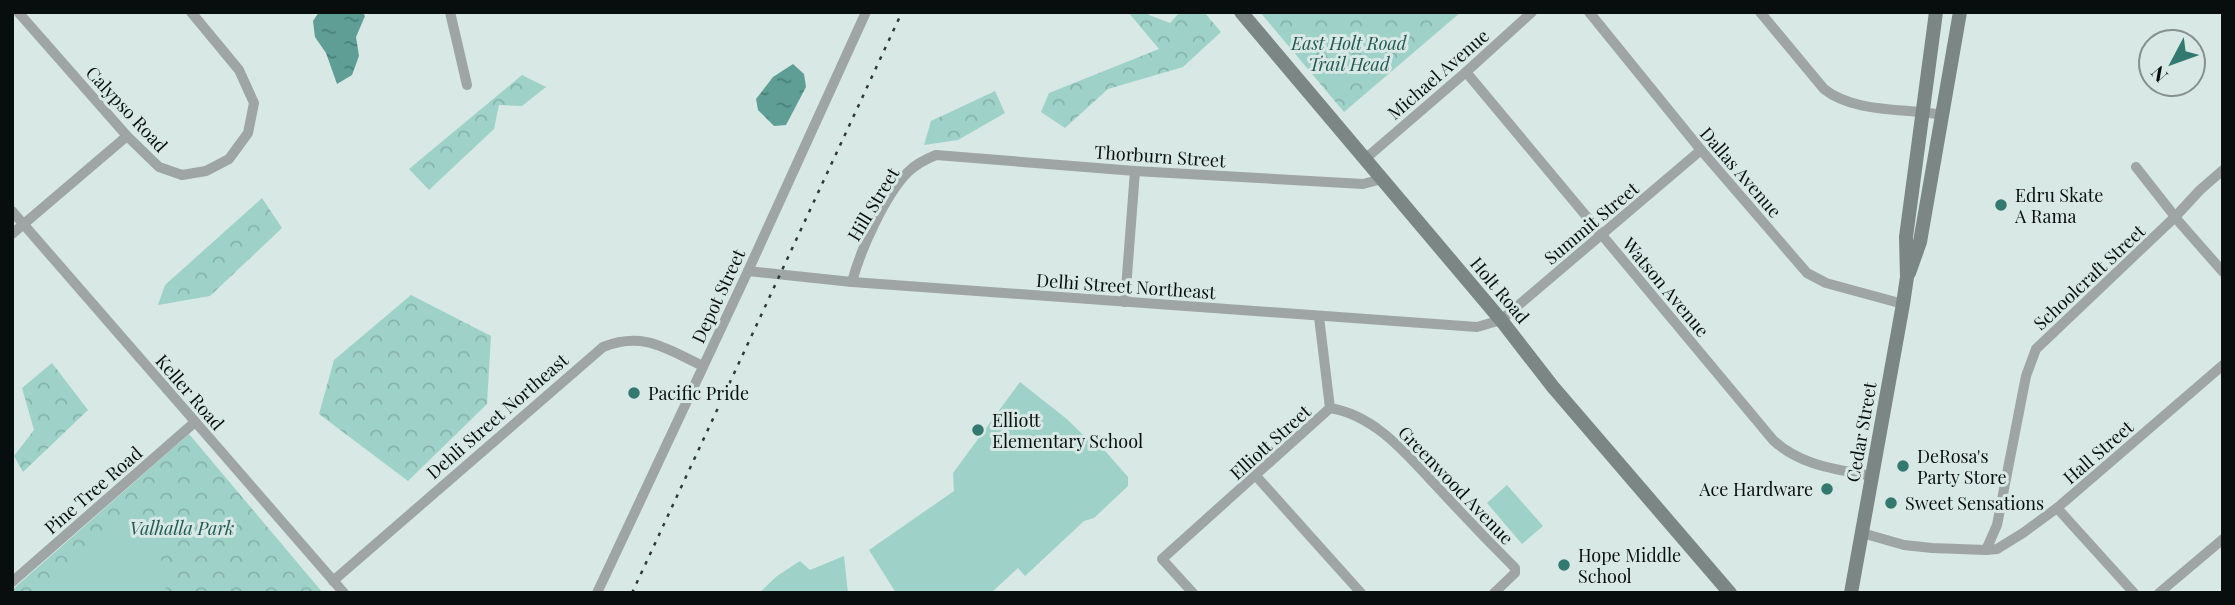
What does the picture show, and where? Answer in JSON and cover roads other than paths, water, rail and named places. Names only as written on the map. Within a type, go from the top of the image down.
[{"type":"main road","name":"Holt Road","points":[[1241,12],[1501,320],[1553,387],[1730,593]]},
{"type":"main road","points":[[1907,277],[1905,249],[1939,12]]},
{"type":"main road","points":[[1907,277],[1920,243],[1958,19],[1943,22],[1939,12]]},
{"type":"main road","name":"Cedar Street","points":[[1852,593],[1907,277]]},
{"type":"street","name":"Calypso Road","points":[[18,12],[127,136],[159,167],[182,175],[206,171],[229,159],[248,134],[254,103],[239,70],[191,12]]},
{"type":"street","points":[[450,12],[467,85]]},
{"type":"street","name":"Depot Street","points":[[597,593],[866,12]]},
{"type":"street","name":"Michael Avenue","points":[[1365,159],[1532,12]]},
{"type":"street","name":"Dallas Avenue","points":[[1589,12],[1700,150],[1807,273],[1826,283],[1903,304]]},
{"type":"street","points":[[1760,12],[1824,89],[1834,97],[1849,103],[1942,115]]},
{"type":"street","name":"Watson Avenue","points":[[1466,72],[1773,440],[1791,455],[1815,465],[1872,476]]},
{"type":"street","points":[[12,234],[127,136]]},
{"type":"street","name":"Summit Street","points":[[1501,320],[1700,150]]},
{"type":"street","name":"Thorburn Street","points":[[936,155],[1135,171],[1363,184],[1382,179]]},
{"type":"street","name":"Hill Street","points":[[852,282],[867,239],[896,189],[907,173],[936,155]]},
{"type":"street","points":[[2136,167],[2223,272]]},
{"type":"street","name":"Schoolcraft Street","points":[[1986,550],[1997,525],[2026,376],[2036,349],[2223,170]]},
{"type":"street","points":[[1125,302],[1135,171]]},
{"type":"street","name":"Keller Road","points":[[12,211],[344,593]]},
{"type":"street","name":"Delhi Street Northeast","points":[[748,271],[852,282],[1319,317],[1477,327],[1501,320]]},
{"type":"street","name":"Elliott Street","points":[[1193,593],[1163,559],[1330,408],[1319,317]]},
{"type":"street","name":"Dehli Street Northeast","points":[[333,580],[603,347],[619,340],[638,339],[702,366]]},
{"type":"street","name":"Hall Street","points":[[1986,550],[1997,549],[2010,542],[2057,508],[2223,365]]},
{"type":"street","name":"Greenwood Avenue","points":[[1330,408],[1360,417],[1393,441],[1515,568],[1515,573],[1494,593]]},
{"type":"street","name":"Pine Tree Road","points":[[12,582],[195,422]]},
{"type":"street","points":[[1255,476],[1361,593]]},
{"type":"street","points":[[2057,508],[2134,593]]},
{"type":"street","points":[[1862,533],[1904,545],[1986,550]]},
{"type":"street","points":[[2159,593],[2223,539]]},
{"type":"water","points":[[319,12],[362,12],[365,16],[356,37],[359,56],[352,75],[337,84],[326,53],[315,37],[313,21]]},
{"type":"water","points":[[793,64],[804,74],[806,87],[786,125],[774,126],[758,110],[756,99],[773,77]]},
{"type":"railway","points":[[632,593],[902,12]]},
{"type":"place","name":"Edru Skate A Rama","points":[[2001,205]]},
{"type":"place","name":"Pacific Pride","points":[[634,393]]},
{"type":"place","name":"Elliott Elementary School","points":[[978,430]]},
{"type":"place","name":"DeRosa's Party Store","points":[[1903,466]]},
{"type":"place","name":"Ace Hardware","points":[[1827,489]]},
{"type":"place","name":"Sweet Sensations","points":[[1891,503]]},
{"type":"place","name":"Hope Middle School","points":[[1564,565]]},
{"type":"park label","name":"East Holt Road Trail Head","points":[[1349,53]]},
{"type":"park label","name":"Valhalla Park","points":[[182,528]]}]
